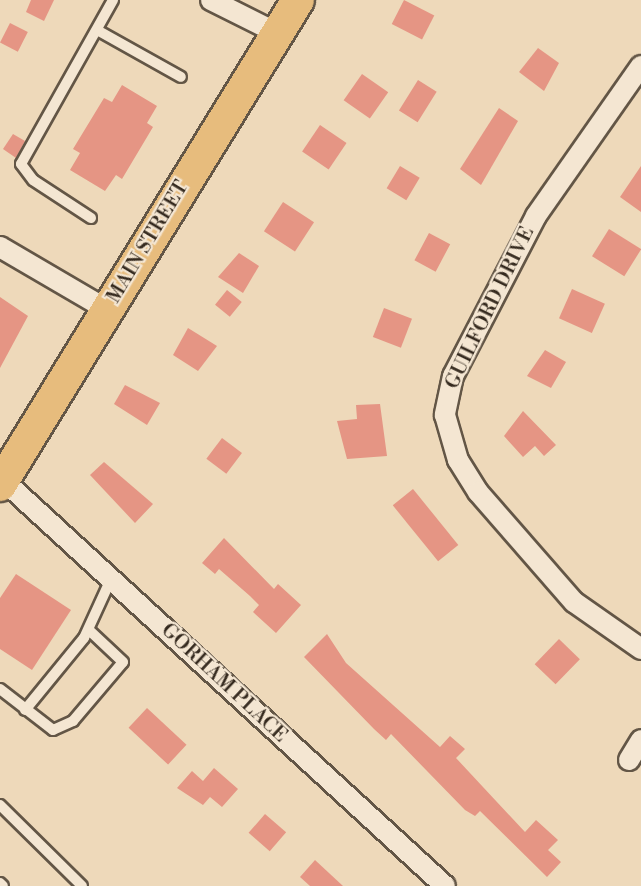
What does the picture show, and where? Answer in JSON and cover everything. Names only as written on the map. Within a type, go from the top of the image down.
[{"type":"main road","name":"MAIN STREET","points":[[2,483],[298,0]]},
{"type":"street","points":[[211,0],[277,33]]},
{"type":"street","name":"GUILFORD DRIVE","points":[[641,66],[536,216],[453,376],[445,415],[458,460],[486,501],[574,602],[641,649]]},
{"type":"street","points":[[0,247],[108,310]]},
{"type":"street","name":"GORHAM PLACE","points":[[2,483],[111,579],[446,886]]},
{"type":"street","points":[[629,760],[641,740]]},
{"type":"lane","points":[[91,218],[33,180],[21,164],[113,0]]},
{"type":"lane","points":[[97,30],[180,77]]},
{"type":"lane","points":[[25,710],[88,630],[111,579]]},
{"type":"lane","points":[[0,689],[53,729],[73,721],[123,662],[88,630]]},
{"type":"lane","points":[[0,805],[82,886]]},
{"type":"lane","points":[[0,883],[3,886]]},
{"type":"building","points":[[31,0],[54,0],[44,21],[26,12]]},
{"type":"building","points":[[404,0],[434,15],[422,39],[392,24]]},
{"type":"building","points":[[10,23],[28,32],[18,52],[0,43]]},
{"type":"building","points":[[538,48],[559,63],[544,91],[519,72]]},
{"type":"building","points":[[362,74],[388,92],[370,119],[344,100]]},
{"type":"building","points":[[418,80],[437,92],[418,122],[399,111]]},
{"type":"building","points":[[122,85],[157,106],[147,123],[153,127],[122,179],[116,175],[105,191],[70,170],[80,153],[73,149],[104,98],[112,102]]},
{"type":"building","points":[[499,108],[518,121],[481,185],[460,169]]},
{"type":"building","points":[[320,125],[347,143],[329,169],[302,152]]},
{"type":"building","points":[[13,134],[25,141],[16,158],[3,149]]},
{"type":"building","points":[[400,166],[420,178],[406,200],[387,188]]},
{"type":"building","points":[[641,166],[641,212],[620,197]]},
{"type":"building","points":[[283,202],[314,222],[295,252],[264,231]]},
{"type":"building","points":[[609,229],[641,249],[624,276],[592,256]]},
{"type":"building","points":[[429,233],[450,244],[436,272],[414,260]]},
{"type":"building","points":[[239,253],[259,266],[243,293],[218,277]]},
{"type":"building","points":[[572,289],[605,304],[592,333],[559,318]]},
{"type":"building","points":[[227,290],[242,302],[230,317],[215,305]]},
{"type":"building","points":[[0,297],[28,316],[0,368]]},
{"type":"building","points":[[384,308],[412,319],[401,348],[373,337]]},
{"type":"building","points":[[188,328],[217,346],[198,371],[173,355]]},
{"type":"building","points":[[545,350],[566,362],[551,388],[527,376]]},
{"type":"building","points":[[125,385],[160,403],[147,425],[114,404]]},
{"type":"building","points":[[380,404],[387,456],[347,459],[337,421],[357,419],[356,405]]},
{"type":"building","points":[[523,411],[556,445],[544,456],[535,446],[523,457],[504,436]]},
{"type":"building","points":[[222,438],[242,453],[226,474],[206,459]]},
{"type":"building","points":[[104,462],[153,504],[135,523],[90,475]]},
{"type":"building","points":[[413,489],[458,545],[438,561],[393,505]]},
{"type":"building","points":[[224,538],[274,589],[278,584],[301,605],[276,633],[253,612],[259,605],[250,596],[219,569],[215,574],[202,563]]},
{"type":"building","points":[[16,574],[71,610],[32,670],[0,649],[0,598]]},
{"type":"building","points":[[327,634],[346,663],[440,747],[450,736],[465,749],[456,758],[525,832],[536,820],[558,840],[548,850],[561,862],[547,877],[480,811],[475,816],[465,810],[391,734],[386,740],[304,657]]},
{"type":"building","points":[[559,639],[580,659],[556,684],[535,664]]},
{"type":"building","points":[[147,708],[186,745],[168,765],[129,728]]},
{"type":"building","points":[[214,768],[238,789],[222,807],[210,797],[203,805],[177,788],[192,771],[203,781]]},
{"type":"building","points":[[265,814],[286,832],[270,851],[249,833]]},
{"type":"building","points":[[315,860],[343,886],[310,886],[300,877]]}]
